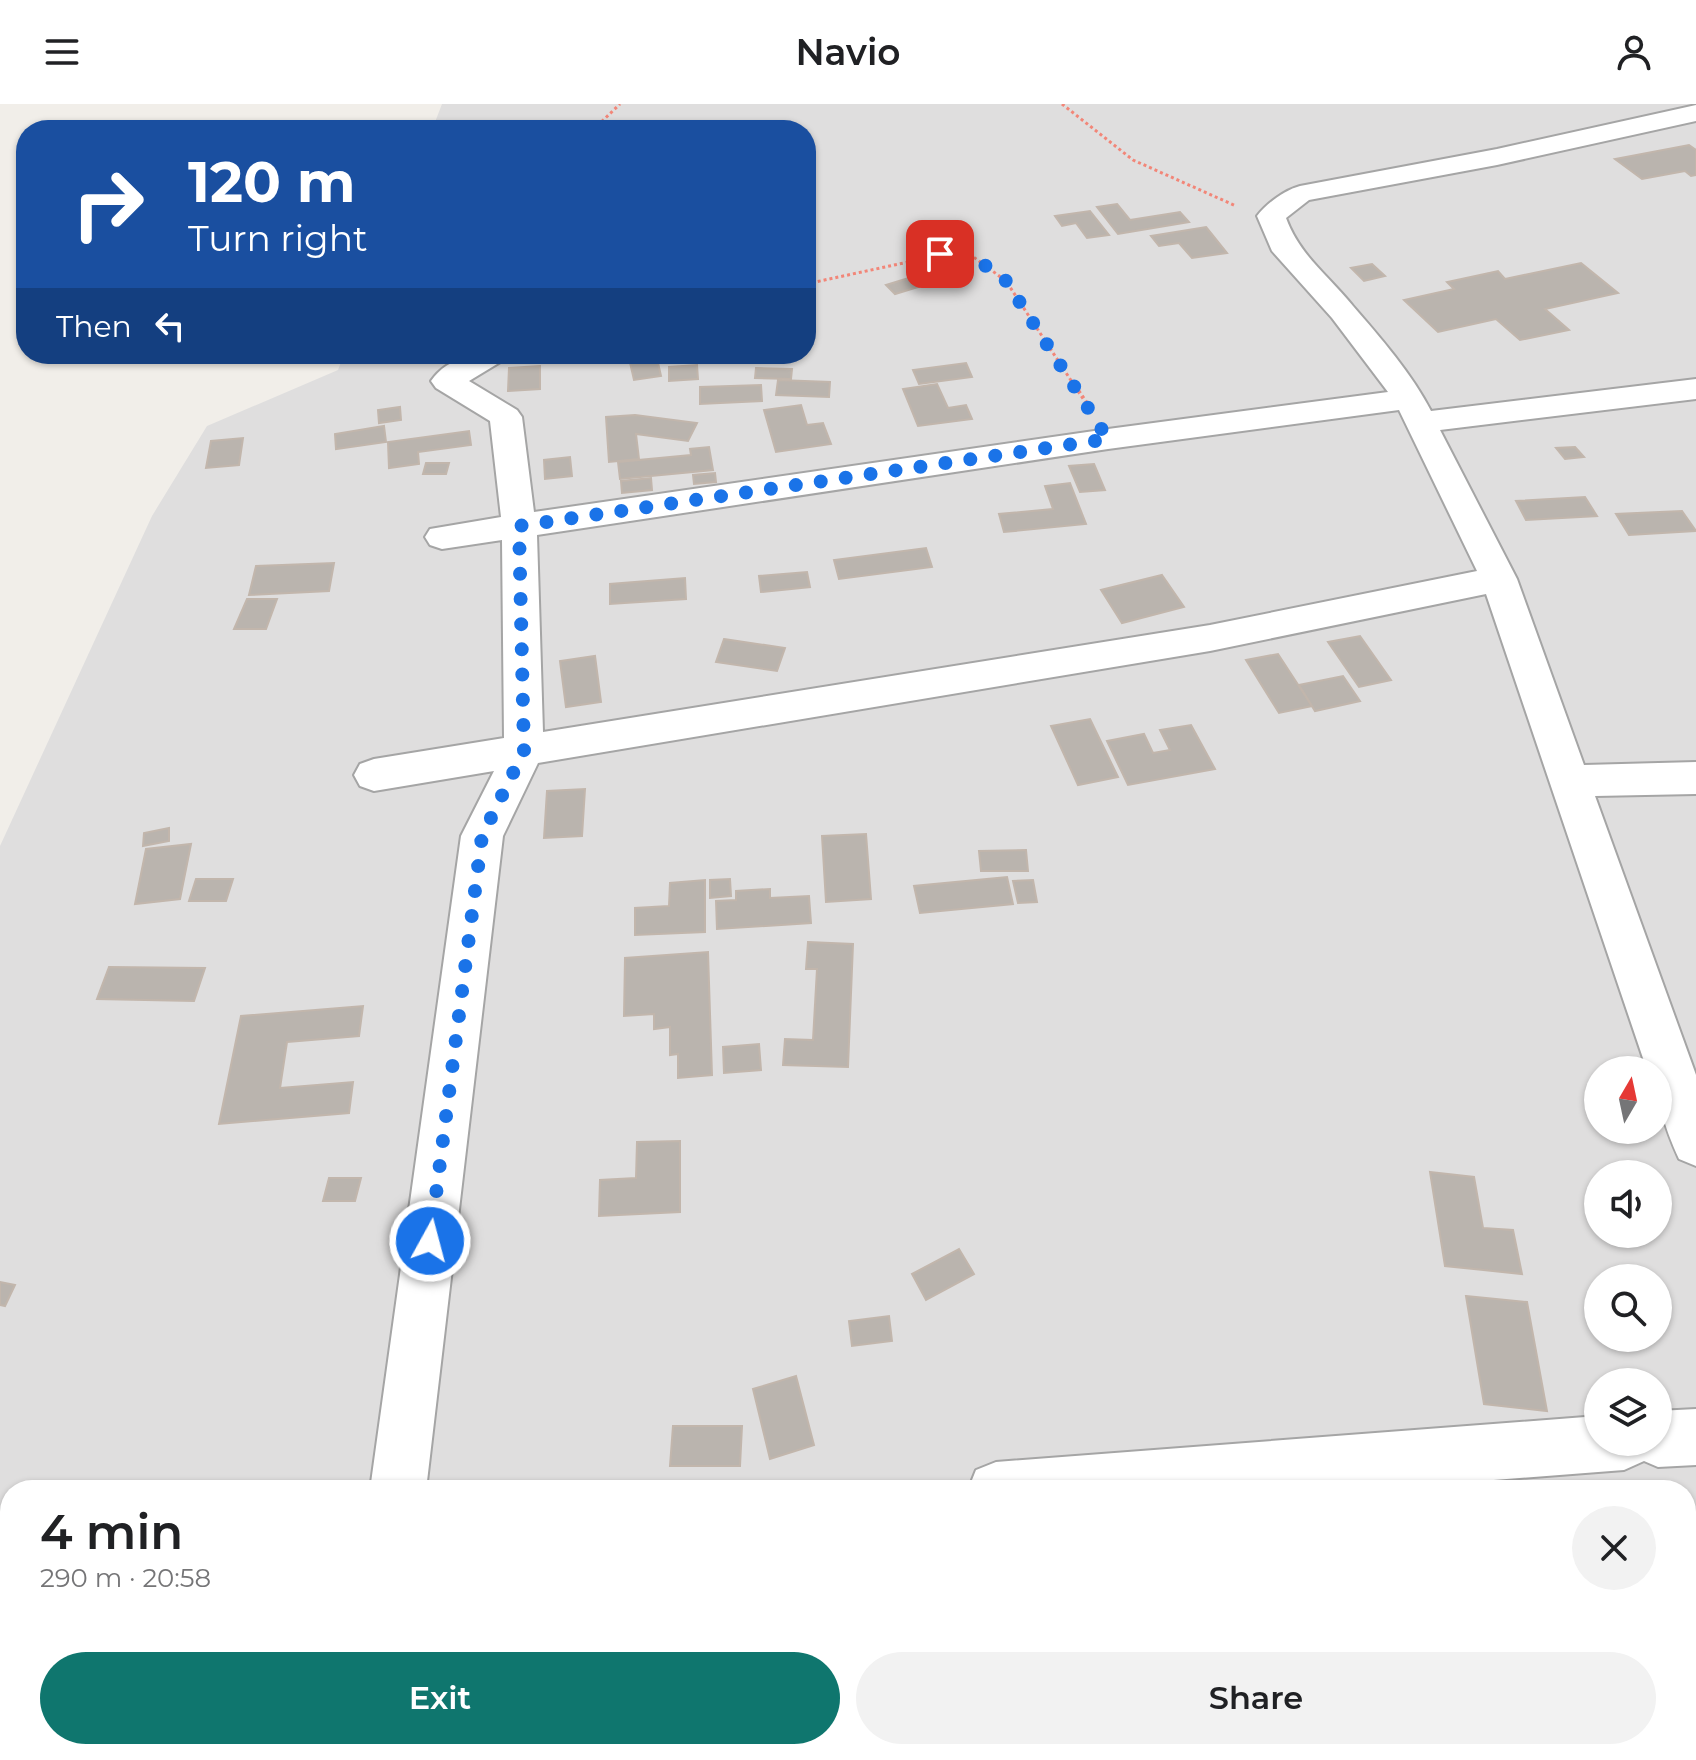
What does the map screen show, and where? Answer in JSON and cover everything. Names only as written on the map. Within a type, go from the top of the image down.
[{"type":"street","points":[[1696,113],[1497,157],[1300,194],[1271,216],[1282,245],[1343,312],[1415,410],[1499,579],[1696,1143]]},
{"type":"street","points":[[399,1480],[482,836],[524,751],[519,526],[506,417],[447,381],[475,364]]},
{"type":"street","points":[[442,537],[1108,439],[1415,410],[1696,389]]},
{"type":"street","points":[[374,775],[1210,638],[1499,579]]},
{"type":"street","points":[[1571,781],[1696,778]]},
{"type":"street","points":[[1672,1438],[1696,1437]]},
{"type":"street","points":[[1127,1480],[1584,1445]]},
{"type":"path","points":[[603,120],[620,104]]},
{"type":"path","points":[[1062,104],[1133,160],[1255,214],[1271,216]]},
{"type":"path","points":[[816,282],[964,250],[1006,281],[1108,439]]},
{"type":"shaded area","points":[[442,104],[1696,104],[1696,1480],[0,1480],[0,846],[152,516],[207,426],[338,370],[340,364],[816,364],[816,120],[436,120]]},
{"type":"building","points":[[1689,145],[1696,150],[1696,175],[1691,176],[1685,171],[1642,179],[1615,159]]},
{"type":"building","points":[[1117,204],[1130,220],[1180,212],[1189,222],[1118,234],[1097,207]]},
{"type":"building","points":[[1090,211],[1109,235],[1087,238],[1076,223],[1062,226],[1055,216]]},
{"type":"building","points":[[1206,227],[1227,253],[1192,258],[1179,243],[1159,246],[1151,236]]},
{"type":"building","points":[[1581,263],[1618,293],[1545,309],[1569,330],[1520,340],[1496,319],[1438,332],[1404,300],[1454,289],[1447,282],[1498,271],[1505,279]]},
{"type":"building","points":[[1372,264],[1385,276],[1364,281],[1351,268]]},
{"type":"building","points":[[909,278],[918,287],[895,294],[886,285]]},
{"type":"building","points":[[966,363],[972,377],[919,384],[913,370]]},
{"type":"building","points":[[630,364],[658,364],[661,376],[634,380]]},
{"type":"building","points":[[697,365],[698,379],[669,381],[669,367]]},
{"type":"building","points":[[540,366],[540,389],[508,391],[509,368]]},
{"type":"building","points":[[756,368],[792,369],[791,379],[755,378]]},
{"type":"building","points":[[778,380],[830,382],[829,397],[776,395]]},
{"type":"building","points":[[937,384],[948,408],[966,405],[972,419],[918,426],[903,389]]},
{"type":"building","points":[[761,385],[762,401],[700,404],[700,387]]},
{"type":"building","points":[[801,405],[807,425],[823,423],[831,444],[776,452],[764,410]]},
{"type":"building","points":[[400,407],[401,420],[379,423],[378,410]]},
{"type":"building","points":[[635,415],[697,423],[688,441],[636,434],[639,459],[609,462],[606,417]]},
{"type":"building","points":[[384,426],[386,442],[336,449],[335,434]]},
{"type":"building","points":[[469,431],[471,445],[418,452],[419,464],[389,468],[388,442]]},
{"type":"building","points":[[243,438],[239,465],[206,468],[211,441]]},
{"type":"building","points":[[709,447],[713,470],[620,479],[618,462],[691,455],[690,449]]},
{"type":"building","points":[[1575,447],[1584,457],[1565,459],[1556,448]]},
{"type":"building","points":[[570,457],[572,476],[545,479],[544,460]]},
{"type":"building","points":[[426,463],[449,463],[446,474],[423,474]]},
{"type":"building","points":[[1094,464],[1105,490],[1080,492],[1069,466]]},
{"type":"building","points":[[715,473],[716,482],[694,484],[693,475]]},
{"type":"building","points":[[651,478],[652,490],[622,493],[621,481]]},
{"type":"building","points":[[1070,483],[1086,524],[1004,532],[999,514],[1053,509],[1045,486]]},
{"type":"building","points":[[1585,497],[1597,516],[1526,520],[1516,501]]},
{"type":"building","points":[[1682,511],[1696,531],[1629,535],[1616,514]]},
{"type":"building","points":[[926,548],[932,567],[839,579],[834,560]]},
{"type":"building","points":[[334,563],[329,591],[249,595],[256,566]]},
{"type":"building","points":[[807,572],[810,587],[761,592],[759,576]]},
{"type":"building","points":[[1162,575],[1184,607],[1122,623],[1101,590]]},
{"type":"building","points":[[685,578],[686,599],[610,604],[610,584]]},
{"type":"building","points":[[247,599],[277,599],[266,629],[234,629]]},
{"type":"building","points":[[1360,636],[1391,680],[1359,687],[1328,642]]},
{"type":"building","points":[[724,639],[785,648],[777,671],[716,662]]},
{"type":"building","points":[[1278,654],[1312,706],[1279,713],[1246,660]]},
{"type":"building","points":[[595,656],[601,702],[566,707],[560,661]]},
{"type":"building","points":[[1343,676],[1360,701],[1315,711],[1299,685]]},
{"type":"building","points":[[1090,719],[1118,777],[1078,785],[1051,726]]},
{"type":"building","points":[[1191,725],[1215,769],[1128,785],[1107,741],[1144,734],[1153,753],[1170,750],[1160,730]]},
{"type":"building","points":[[585,789],[582,836],[544,838],[547,791]]},
{"type":"building","points":[[169,828],[169,841],[143,846],[144,833]]},
{"type":"building","points":[[866,834],[871,899],[826,902],[822,836]]},
{"type":"building","points":[[191,844],[180,899],[135,904],[146,849]]},
{"type":"building","points":[[1026,850],[1028,871],[981,871],[979,851]]},
{"type":"building","points":[[1007,877],[1013,904],[920,913],[914,886]]},
{"type":"building","points":[[196,879],[233,879],[226,901],[189,901]]},
{"type":"building","points":[[730,879],[731,896],[710,898],[710,880]]},
{"type":"building","points":[[705,880],[705,932],[635,935],[635,908],[669,906],[670,883]]},
{"type":"building","points":[[1033,880],[1037,902],[1018,903],[1013,881]]},
{"type":"building","points":[[770,889],[770,898],[809,896],[811,923],[717,929],[716,901],[736,900],[736,891]]},
{"type":"building","points":[[808,942],[853,944],[848,1067],[783,1065],[785,1039],[813,1040],[817,969],[806,969]]},
{"type":"building","points":[[708,952],[712,1075],[678,1078],[678,1054],[670,1055],[670,1027],[654,1029],[654,1014],[624,1016],[625,958]]},
{"type":"building","points":[[109,967],[205,968],[194,1001],[97,999]]},
{"type":"building","points":[[363,1006],[359,1036],[287,1042],[280,1088],[353,1082],[349,1113],[219,1124],[241,1016]]},
{"type":"building","points":[[759,1044],[761,1070],[724,1073],[723,1047]]},
{"type":"building","points":[[680,1141],[680,1212],[599,1216],[600,1180],[636,1178],[637,1142]]},
{"type":"building","points":[[1430,1172],[1474,1177],[1483,1228],[1513,1230],[1522,1274],[1445,1266]]},
{"type":"building","points":[[329,1178],[361,1178],[355,1201],[323,1201]]},
{"type":"building","points":[[959,1249],[974,1274],[926,1300],[912,1274]]},
{"type":"building","points":[[0,1282],[15,1285],[5,1306],[0,1305]]},
{"type":"building","points":[[1466,1296],[1527,1302],[1547,1411],[1484,1404]]},
{"type":"building","points":[[889,1316],[892,1341],[852,1346],[849,1321]]},
{"type":"building","points":[[796,1376],[814,1445],[770,1459],[753,1389]]},
{"type":"building","points":[[673,1426],[742,1426],[740,1466],[670,1466]]},
{"type":"route","points":[[430,1241],[482,836],[524,751],[519,526],[1108,439],[1006,281],[964,250],[940,254]]}]
